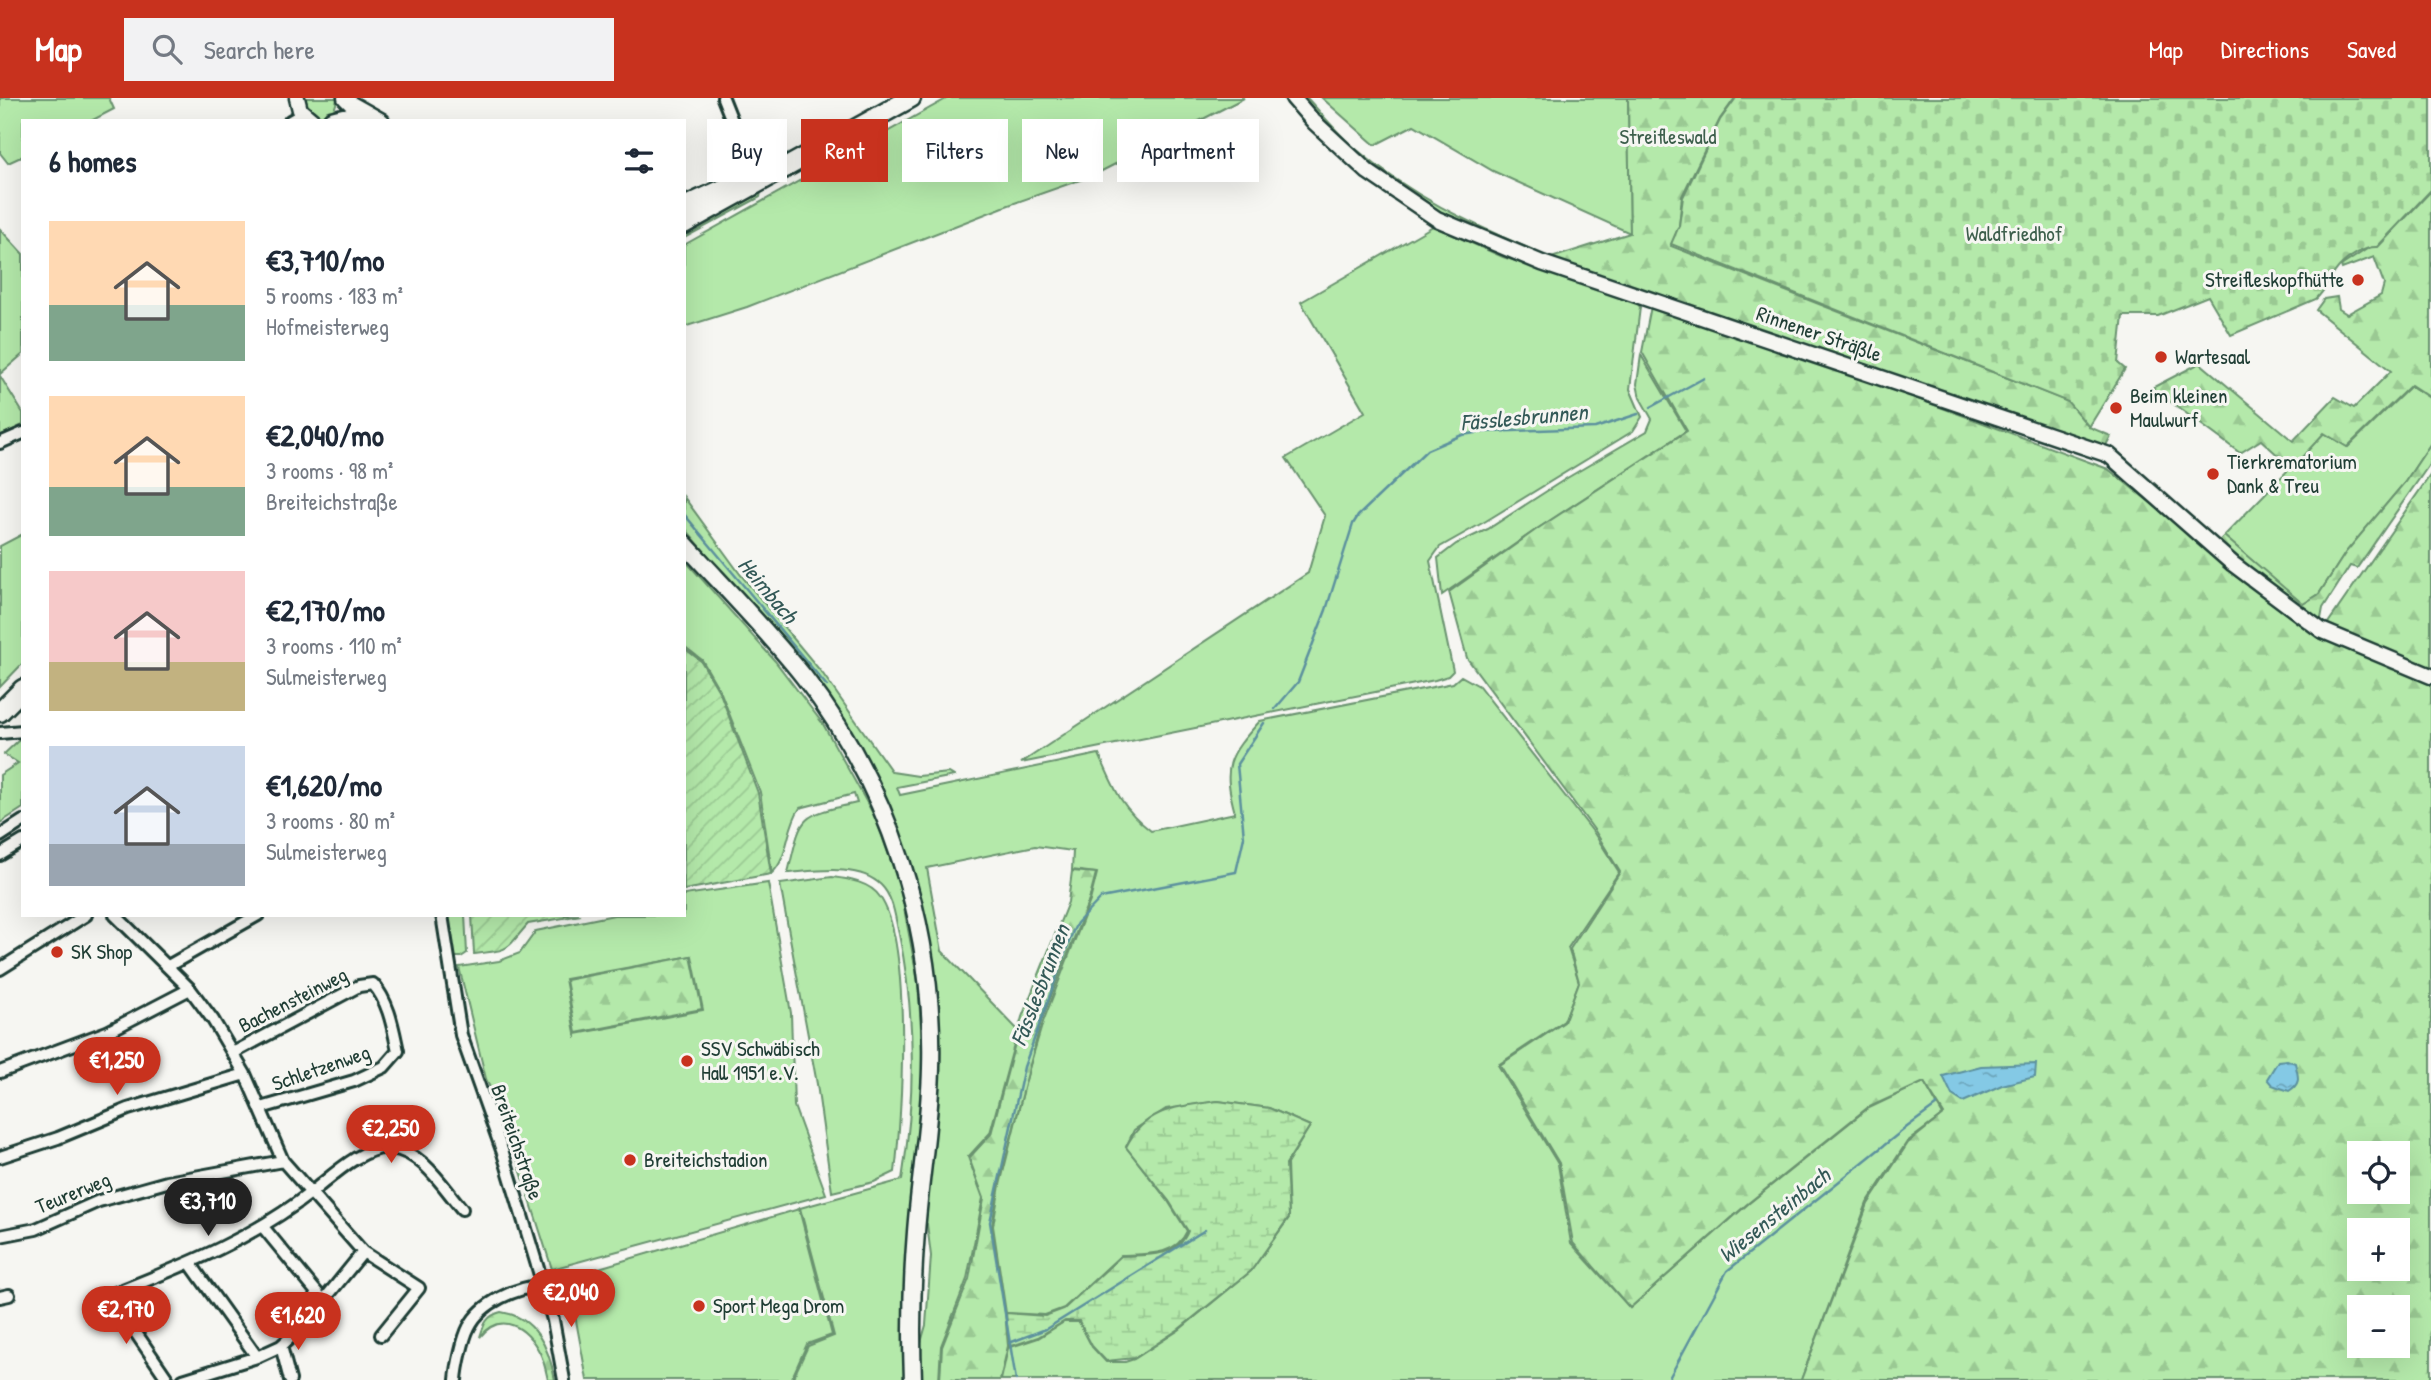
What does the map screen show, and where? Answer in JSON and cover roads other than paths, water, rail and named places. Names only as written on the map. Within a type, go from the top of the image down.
[{"type":"main road","points":[[686,206],[910,98]]},
{"type":"main road","points":[[686,223],[910,98]]},
{"type":"main road","points":[[686,544],[781,649],[824,705],[861,764],[905,870],[926,961],[931,1032],[930,1100],[916,1231],[912,1314],[913,1380]]},
{"type":"main road","points":[[0,712],[21,691]]},
{"type":"main road","points":[[0,727],[21,706]]},
{"type":"street","points":[[330,119],[341,109],[344,98],[377,119]]},
{"type":"street","points":[[723,98],[731,119]]},
{"type":"street","name":"Rinnener Sträßle","points":[[1293,98],[1368,172],[1437,219],[1542,263],[2109,455],[2233,564],[2321,629],[2431,676]]},
{"type":"street","points":[[332,119],[343,116],[377,119]]},
{"type":"street","points":[[0,443],[21,433]]},
{"type":"street","points":[[0,733],[21,731]]},
{"type":"street","points":[[0,836],[21,822]]},
{"type":"street","points":[[0,855],[21,842]]},
{"type":"street","points":[[0,969],[83,917]]},
{"type":"street","points":[[117,917],[168,965],[213,1020],[245,1074],[283,1161],[363,1252],[419,1288],[381,1335]]},
{"type":"street","points":[[168,965],[254,917]]},
{"type":"street","name":"Breiteichstraße","points":[[442,917],[461,1035],[503,1153],[543,1285],[553,1320],[564,1380]]},
{"type":"street","name":"Bachensteinweg","points":[[233,1053],[359,986],[373,984]]},
{"type":"street","name":"Schletzenweg","points":[[261,1108],[354,1081],[384,1067],[398,1051],[389,1014],[373,984]]},
{"type":"street","points":[[0,1072],[107,1032],[190,989]]},
{"type":"street","points":[[0,1157],[58,1138],[128,1109],[245,1074]]},
{"type":"street","points":[[169,1380],[110,1295],[232,1244],[263,1227],[355,1160],[367,1153],[389,1147],[412,1155],[431,1172],[462,1209]]},
{"type":"street","name":"Teurerweg","points":[[0,1236],[36,1229],[99,1201],[167,1182],[283,1161]]},
{"type":"street","points":[[263,1227],[323,1300]]},
{"type":"street","points":[[183,1380],[221,1374],[281,1346],[303,1326],[363,1252]]},
{"type":"street","points":[[190,1263],[257,1357]]},
{"type":"street","points":[[456,1380],[469,1326],[484,1309],[506,1294],[530,1286],[543,1285]]},
{"type":"street","points":[[281,1346],[289,1380]]},
{"type":"water","points":[[2278,1061],[2295,1063],[2298,1075],[2296,1085],[2289,1091],[2272,1085],[2267,1079]]},
{"type":"water","points":[[2036,1064],[2035,1077],[2002,1085],[1963,1102],[1952,1095],[1943,1076],[1981,1066]]},
{"type":"waterway","name":"Fässlesbrunnen","points":[[1651,407],[1704,378]]},
{"type":"waterway","name":"Fässlesbrunnen","points":[[1275,709],[1298,682],[1326,610],[1353,524],[1358,516],[1427,450],[1462,435],[1595,428],[1638,414]]},
{"type":"waterway","name":"Heimbach","points":[[686,516],[827,686]]},
{"type":"waterway","name":"Fässlesbrunnen","points":[[1016,1380],[990,1222],[1024,1067],[1073,931],[1077,923],[1101,898],[1236,872],[1244,837],[1237,764],[1264,723]]},
{"type":"waterway","name":"Wiesensteinbach","points":[[1668,1380],[1727,1271],[1937,1105]]},
{"type":"waterway","points":[[1009,1343],[1046,1329],[1205,1230]]},
{"type":"place","name":"Streifleskopfhütte","points":[[2358,280]]},
{"type":"place","name":"Wartesaal","points":[[2161,357]]},
{"type":"place","name":"Beim kleinen Maulwurf","points":[[2116,408]]},
{"type":"place","name":"Tierkrematorium Dank & Treu","points":[[2213,474]]},
{"type":"place","name":"SK Shop","points":[[57,952]]},
{"type":"place","name":"SSV Schwäbisch Hall 1951 e.V.","points":[[687,1061]]},
{"type":"place","name":"Breiteichstadion","points":[[630,1160]]},
{"type":"place","name":"Sport Mega Drom","points":[[699,1306]]},
{"type":"park label","name":"Streifleswald","points":[[1668,137]]},
{"type":"park label","name":"Waldfriedhof","points":[[2014,234]]}]
